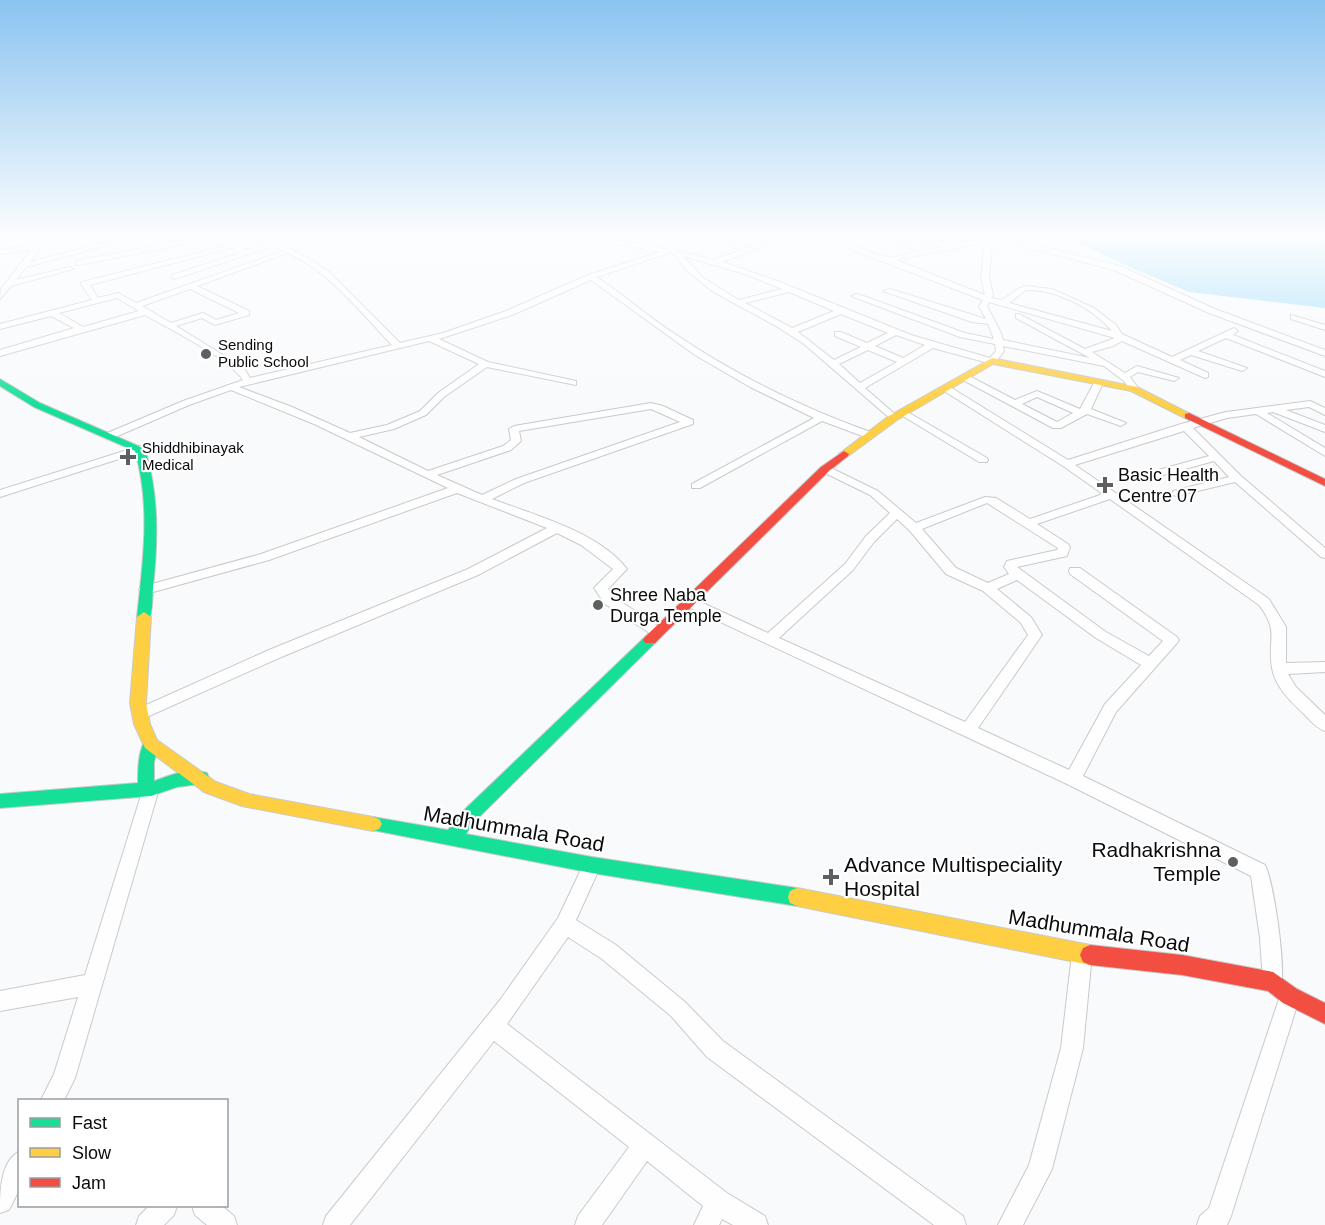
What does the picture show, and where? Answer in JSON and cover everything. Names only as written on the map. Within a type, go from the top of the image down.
[{"type":"street","points":[[89,292],[96,300]]},
{"type":"street","points":[[137,305],[179,292]]},
{"type":"street","points":[[169,327],[203,315],[215,323],[246,313],[201,292]]},
{"type":"street","points":[[344,292],[398,346]]},
{"type":"street","points":[[109,436],[248,381],[446,335],[509,313],[556,292]]},
{"type":"street","points":[[611,292],[647,319],[754,387],[821,418],[869,435]]},
{"type":"street","points":[[721,292],[792,332],[858,388],[898,416],[983,460]]},
{"type":"street","points":[[737,303],[779,292]]},
{"type":"street","points":[[793,292],[933,344],[992,361],[1134,389],[1325,483]]},
{"type":"street","points":[[891,292],[975,320],[991,322]]},
{"type":"street","points":[[970,292],[1120,337],[1205,375]]},
{"type":"street","points":[[452,839],[466,819],[656,631],[689,602],[825,469],[898,416],[992,361],[1000,351],[999,342],[983,306],[988,299],[987,292]]},
{"type":"street","points":[[1003,303],[1018,292]]},
{"type":"street","points":[[1050,292],[1090,308],[1116,328],[1120,337]]},
{"type":"street","points":[[1172,292],[1247,325],[1325,353]]},
{"type":"street","points":[[0,327],[118,294],[169,327],[218,354],[241,370],[248,381]]},
{"type":"street","points":[[855,296],[941,328],[1107,364]]},
{"type":"street","points":[[792,332],[842,311]]},
{"type":"street","points":[[0,353],[145,312]]},
{"type":"street","points":[[52,313],[80,328],[74,333]]},
{"type":"street","points":[[1019,316],[1107,364],[1125,377],[1134,389]]},
{"type":"street","points":[[1294,317],[1325,328]]},
{"type":"street","points":[[1173,360],[1247,325]]},
{"type":"street","points":[[831,365],[898,331]]},
{"type":"street","points":[[838,334],[905,362]]},
{"type":"street","points":[[1226,335],[1325,374]]},
{"type":"street","points":[[1083,352],[1110,344],[1120,337]]},
{"type":"street","points":[[429,338],[485,364],[573,383]]},
{"type":"street","points":[[858,388],[933,344]]},
{"type":"street","points":[[1125,377],[1137,369],[1152,351]]},
{"type":"street","points":[[1189,351],[1242,368]]},
{"type":"street","points":[[352,436],[390,427],[423,413],[441,395],[485,364]]},
{"type":"street","points":[[1137,369],[1173,378]]},
{"type":"street","points":[[966,378],[1053,425],[1084,412],[1098,383]]},
{"type":"street","points":[[0,382],[37,405],[140,449],[148,471],[153,515],[146,590],[140,714],[151,744],[146,762],[146,785],[151,789]]},
{"type":"street","points":[[230,387],[270,400],[352,436],[457,489],[556,528],[607,555],[621,569],[602,588],[610,601],[656,631]]},
{"type":"street","points":[[946,389],[1067,464],[1264,602],[1277,617],[1281,633],[1279,669],[1289,687],[1325,725]]},
{"type":"street","points":[[1014,404],[1037,394],[1084,412],[1122,423]]},
{"type":"street","points":[[1067,464],[1199,422],[1270,407],[1310,404],[1325,400]]},
{"type":"street","points":[[1310,404],[1325,412]]},
{"type":"street","points":[[428,474],[507,448],[516,441],[514,429],[651,406],[689,422],[520,481],[483,500]]},
{"type":"street","points":[[1270,407],[1325,429]]},
{"type":"street","points":[[1256,410],[1325,453]]},
{"type":"street","points":[[696,486],[821,418]]},
{"type":"street","points":[[1185,426],[1215,458],[1325,554]]},
{"type":"street","points":[[0,494],[140,449]]},
{"type":"street","points":[[1137,479],[1215,458]]},
{"type":"street","points":[[825,469],[874,493],[914,528],[951,571],[988,588],[1026,620],[1035,635],[967,731]]},
{"type":"street","points":[[1177,493],[1237,478]]},
{"type":"street","points":[[146,590],[265,557],[457,489]]},
{"type":"street","points":[[1030,523],[1112,495]]},
{"type":"street","points":[[914,528],[985,500],[1000,503],[1064,547],[1063,552],[1011,564],[1010,567],[1101,635],[1149,663]]},
{"type":"street","points":[[768,640],[849,567],[870,539],[897,513]]},
{"type":"street","points":[[140,714],[274,654],[473,572],[556,528]]},
{"type":"street","points":[[1073,779],[1110,708],[1172,640],[1075,571]]},
{"type":"street","points":[[988,588],[1018,575]]},
{"type":"street","points":[[689,602],[1073,779],[1259,871],[1270,938],[1282,989],[1219,1216],[1209,1225]]},
{"type":"street","points":[[1279,669],[1325,667]]},
{"type":"street","name":"Madhummala Road","points":[[151,744],[180,767],[201,778],[210,787],[248,801],[592,865],[814,900],[1082,954],[1182,965],[1282,989],[1325,1014]]},
{"type":"street","points":[[0,801],[151,789],[177,780],[201,778]]},
{"type":"street","points":[[53,1099],[64,1078],[151,789]]},
{"type":"street","points":[[335,1225],[493,1026],[565,924],[592,865]]},
{"type":"street","points":[[565,924],[609,952],[678,1009],[715,1049],[954,1225]]},
{"type":"street","points":[[1010,1225],[1040,1169],[1072,1048],[1082,954]]},
{"type":"street","points":[[0,1001],[92,984]]},
{"type":"street","points":[[493,1026],[718,1202],[756,1225]]},
{"type":"street","points":[[587,1225],[644,1146]]},
{"type":"street","points":[[0,1201],[18,1167]]},
{"type":"street","points":[[706,1225],[718,1202]]},
{"type":"street","points":[[148,1225],[164,1207]]},
{"type":"street","points":[[205,1207],[225,1225]]},
{"type":"water","points":[[1190,292],[1325,292],[1325,308]]},
{"type":"traffic: fast","points":[[0,382],[37,405],[140,449],[150,491],[151,512],[144,617]]},
{"type":"traffic: fast","points":[[452,839],[466,819],[650,640]]},
{"type":"traffic: fast","points":[[151,744],[146,762],[146,785],[151,789]]},
{"type":"traffic: fast","points":[[0,801],[151,789],[177,780],[201,778]]},
{"type":"traffic: fast","points":[[373,824],[592,865],[797,897]]},
{"type":"traffic: slow","points":[[844,454],[893,418],[992,361],[1134,389],[1189,416]]},
{"type":"traffic: slow","points":[[144,617],[138,703],[142,724],[151,744],[210,787],[248,801],[373,824]]},
{"type":"traffic: slow","points":[[797,897],[1090,955]]},
{"type":"traffic: jam","points":[[1189,416],[1325,483]]},
{"type":"traffic: jam","points":[[650,640],[825,469],[844,454]]},
{"type":"traffic: jam","points":[[1090,955],[1182,965],[1273,982],[1290,996],[1325,1014]]},
{"type":"place","name":"Sending Public School","points":[[206,354]]},
{"type":"place","name":"Shiddhibinayak Medical","points":[[128,457]]},
{"type":"place","name":"Basic Health Centre 07","points":[[1105,485]]},
{"type":"place","name":"Shree Naba Durga Temple","points":[[598,605]]},
{"type":"place","name":"Radhakrishna Temple","points":[[1233,862]]},
{"type":"place","name":"Advance Multispeciality Hospital","points":[[831,877]]}]
